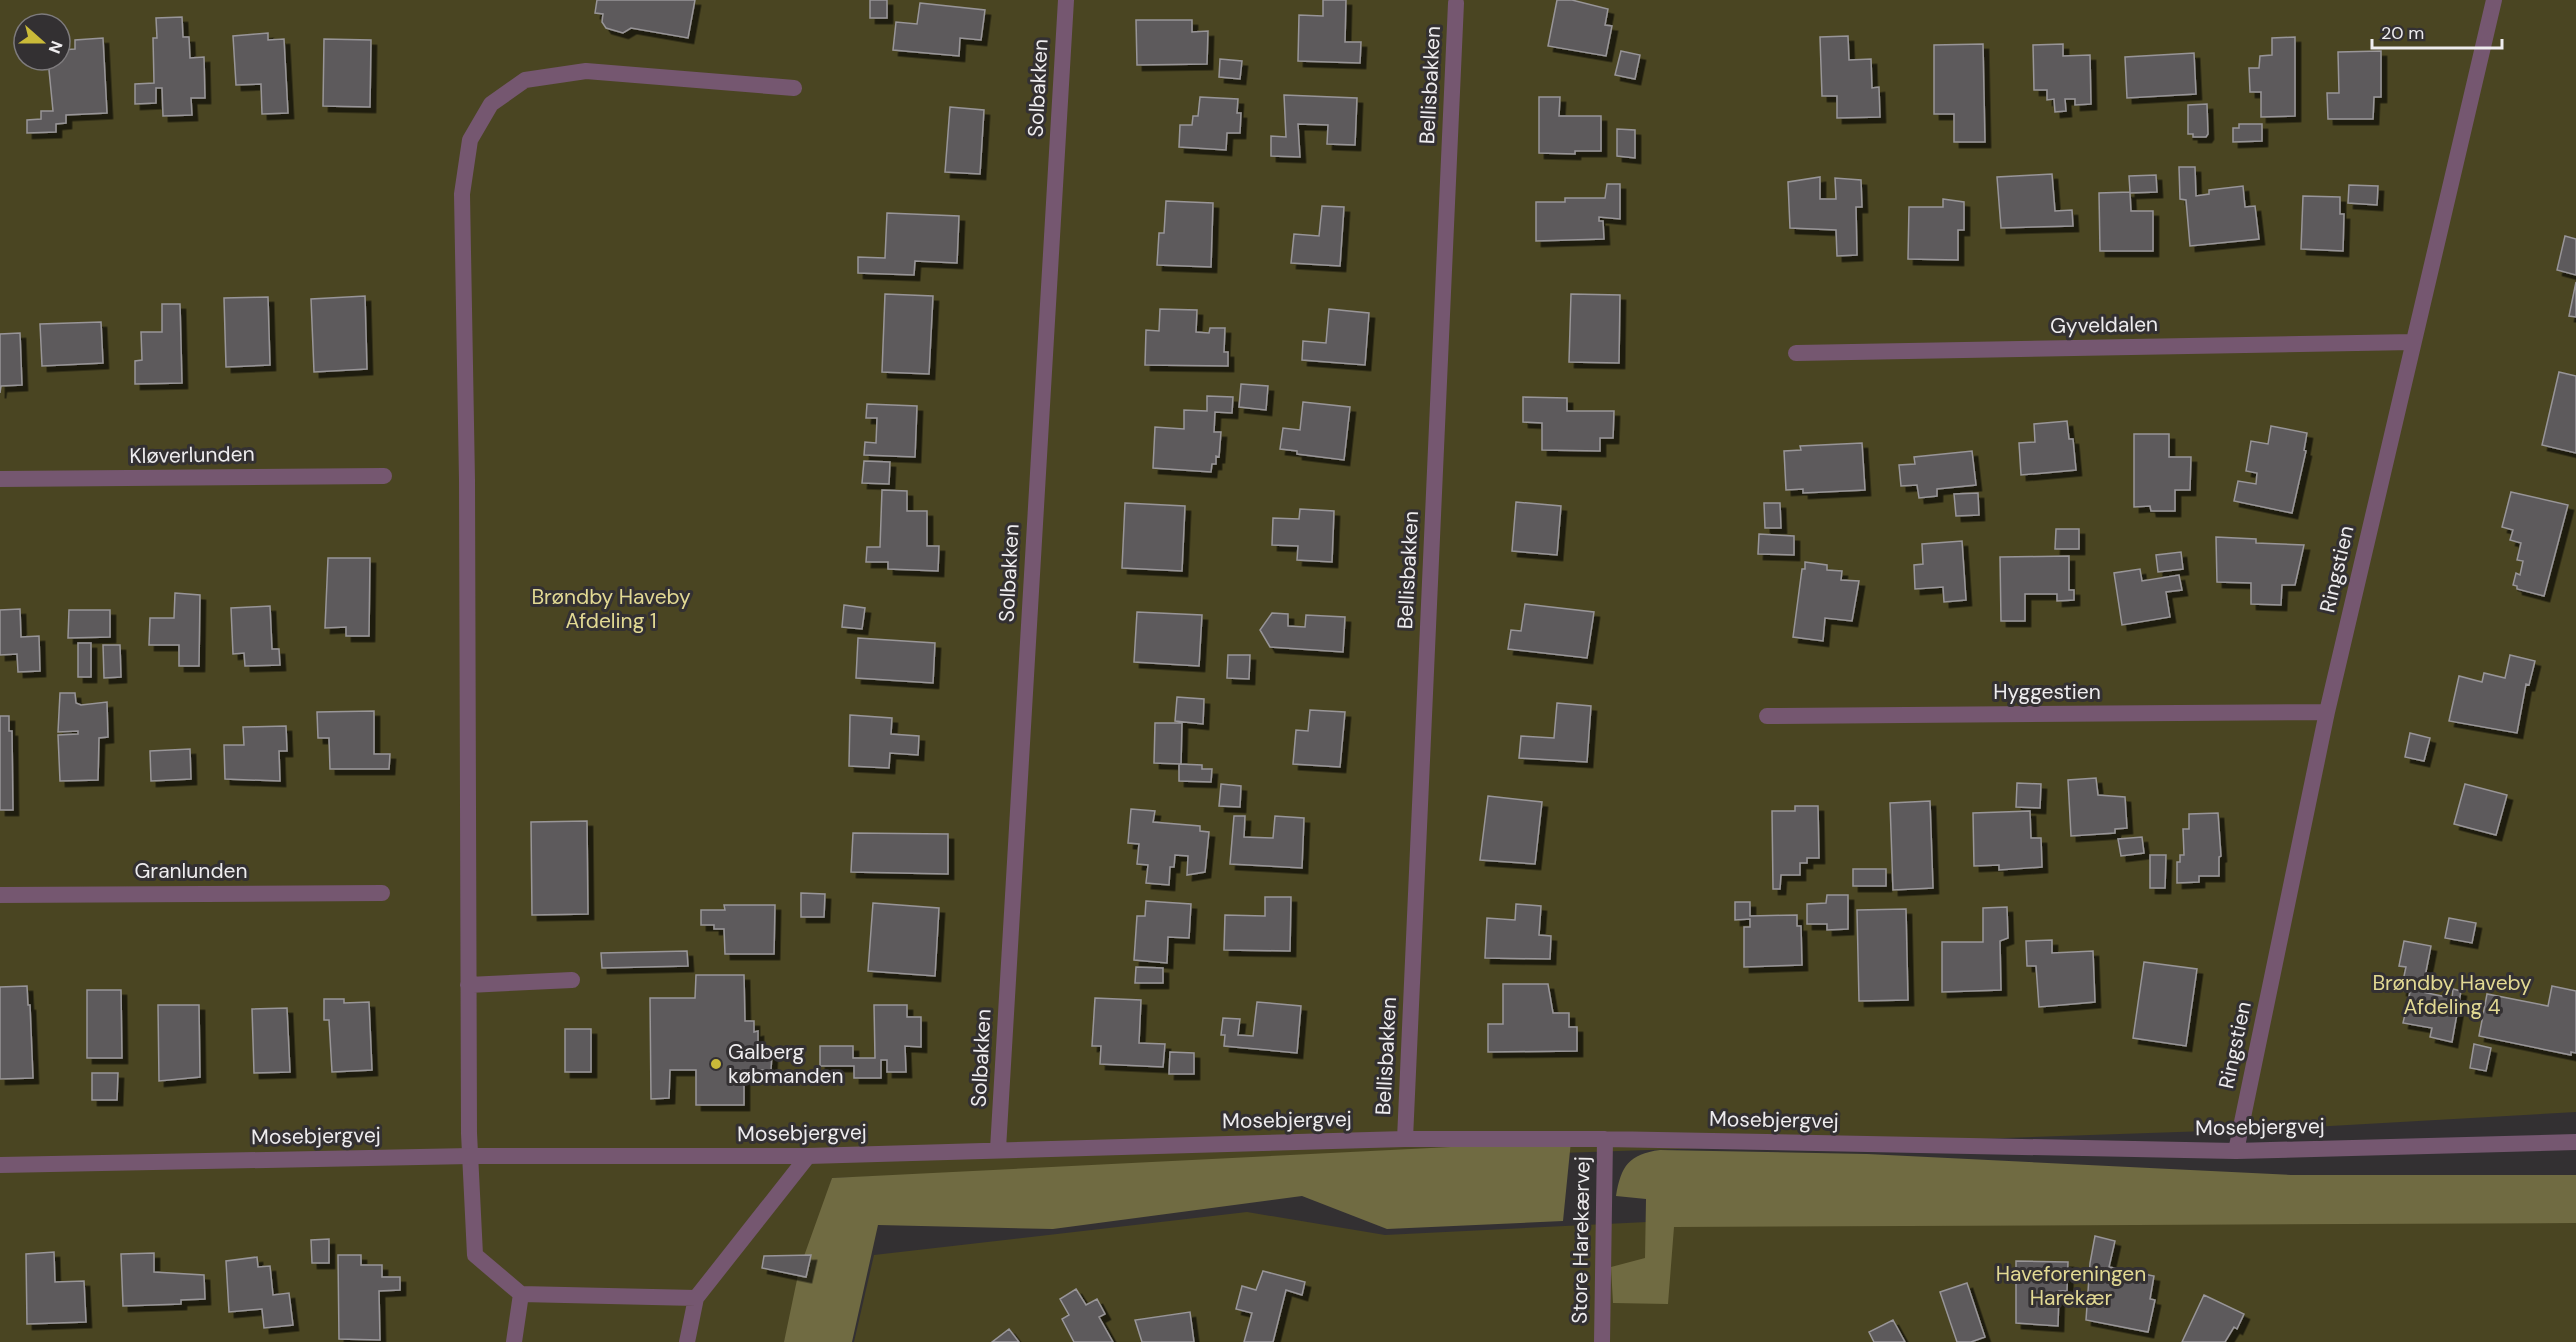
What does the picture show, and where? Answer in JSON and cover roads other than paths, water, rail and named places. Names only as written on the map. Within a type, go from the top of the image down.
[{"type":"street","name":"Solbakken","points":[[998,1149],[1066,0]]},
{"type":"street","name":"Ringstien","points":[[2236,1151],[2327,712],[2494,0]]},
{"type":"street","name":"Bellisbakken","points":[[1405,1139],[1456,3]]},
{"type":"street","points":[[696,1298],[522,1294],[475,1256],[470,1156],[467,480],[462,194],[470,140],[491,104],[525,80],[586,71],[794,88]]},
{"type":"street","name":"Gyveldalen","points":[[1796,353],[2413,342]]},
{"type":"street","name":"Kløverlunden","points":[[0,479],[384,476]]},
{"type":"street","name":"Hyggestien","points":[[1767,716],[2327,712]]},
{"type":"street","name":"Granlunden","points":[[0,895],[382,893]]},
{"type":"street","points":[[468,985],[572,980]]},
{"type":"street","name":"Mosebjergvej","points":[[0,1164],[470,1156],[808,1156],[1405,1139],[1605,1139],[2236,1151],[2576,1142]]},
{"type":"street","name":"Store Harekærvej","points":[[1602,1342],[1605,1139]]},
{"type":"street","points":[[687,1342],[696,1298],[808,1156]]},
{"type":"street","points":[[514,1342],[522,1294]]},
{"type":"place","name":"Galberg købmanden","points":[[716,1064]]},
{"type":"park label","name":"Brøndby Haveby Afdeling 1","points":[[611,609]]},
{"type":"park label","name":"Brøndby Haveby Afdeling 4","points":[[2452,995]]},
{"type":"park label","name":"Haveforeningen Harekær","points":[[2071,1286]]}]
